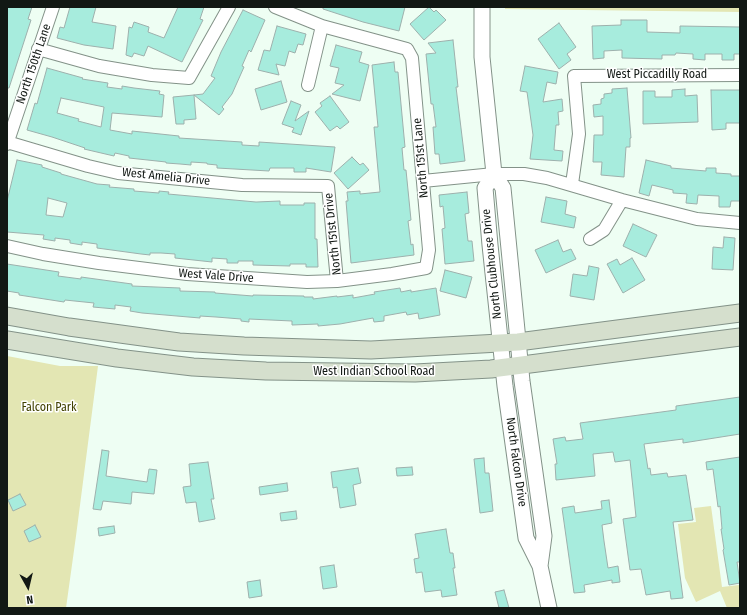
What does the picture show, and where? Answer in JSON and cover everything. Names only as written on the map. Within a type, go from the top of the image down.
[{"type":"main road","name":"West Indian School Road","points":[[7,340],[117,358],[192,367],[266,371],[415,372],[740,313]]},
{"type":"main road","name":"West Indian School Road","points":[[7,316],[146,338],[236,346],[502,355],[740,337]]},
{"type":"street","name":"North 150th Lane","points":[[7,143],[53,7]]},
{"type":"street","points":[[38,49],[99,66],[152,75],[189,78],[229,7]]},
{"type":"street","points":[[274,7],[322,26],[308,85]]},
{"type":"street","name":"North Clubhouse Drive","points":[[482,7],[482,57],[494,174],[503,188],[519,354]]},
{"type":"street","name":"North 151st Lane","points":[[322,26],[407,49],[412,58],[429,250],[426,268]]},
{"type":"street","name":"West Piccadilly Road","points":[[572,184],[579,134],[574,76],[740,75]]},
{"type":"street","name":"West Amelia Drive","points":[[7,143],[118,173],[242,185],[328,186]]},
{"type":"street","points":[[423,181],[494,174],[524,174],[572,184],[622,200],[697,219],[740,222]]},
{"type":"street","name":"North Clubhouse Drive","points":[[494,174],[485,188],[502,355]]},
{"type":"street","name":"North 151st Drive","points":[[328,186],[338,281]]},
{"type":"street","points":[[590,239],[604,230],[622,200]]},
{"type":"street","name":"West Vale Drive","points":[[7,246],[43,254],[99,263],[187,274],[307,282],[338,281],[426,268]]},
{"type":"street","points":[[492,261],[510,259]]},
{"type":"street","name":"North Falcon Drive","points":[[519,354],[544,536],[540,566]]},
{"type":"street","name":"North Falcon Drive","points":[[502,355],[526,538],[540,566],[549,608]]},
{"type":"green space","points":[[505,7],[740,7],[740,12],[505,9]]},
{"type":"green space","name":"Falcon Park","points":[[7,356],[60,366],[98,366],[66,608],[7,608]]},
{"type":"green space","points":[[711,506],[722,587],[739,585],[740,608],[727,608],[720,591],[696,602],[685,578],[678,524],[696,522],[694,508]]},
{"type":"building","points":[[7,7],[32,7],[28,19],[31,20],[9,88],[7,88]]},
{"type":"building","points":[[70,7],[96,7],[92,22],[116,26],[113,49],[84,45],[57,38],[60,27],[64,28]]},
{"type":"building","points":[[178,7],[204,7],[200,19],[203,20],[182,62],[148,46],[144,56],[134,53],[132,57],[126,55],[129,27],[132,28],[134,22],[149,27],[148,32],[164,38]]},
{"type":"building","points":[[323,7],[405,7],[399,31],[363,22],[323,9]]},
{"type":"building","points":[[429,7],[434,12],[436,10],[446,20],[424,40],[410,24]]},
{"type":"building","points":[[243,10],[265,20],[251,52],[249,50],[242,66],[244,67],[232,94],[222,107],[224,109],[219,115],[194,95],[203,94],[215,78],[211,76],[221,52]]},
{"type":"building","points":[[621,20],[647,20],[647,32],[680,33],[680,26],[740,27],[740,54],[734,54],[734,60],[722,60],[722,54],[705,54],[705,60],[693,59],[693,54],[676,53],[675,55],[662,55],[662,59],[622,58],[622,50],[604,51],[604,58],[593,59],[592,26],[621,25]]},
{"type":"building","points":[[559,23],[576,47],[567,54],[571,60],[559,69],[538,39]]},
{"type":"building","points":[[277,26],[306,34],[303,45],[298,44],[295,53],[289,51],[285,66],[276,64],[279,75],[258,70],[264,50],[270,51]]},
{"type":"building","points":[[453,40],[458,87],[456,87],[465,161],[440,164],[439,154],[435,154],[433,127],[436,127],[433,104],[431,104],[426,54],[436,53],[428,43]]},
{"type":"building","points":[[336,45],[362,52],[359,62],[369,65],[360,101],[332,94],[344,85],[335,83],[339,68],[330,66]]},
{"type":"building","points":[[394,62],[395,72],[398,72],[405,147],[402,148],[404,170],[406,170],[411,220],[408,221],[411,245],[413,244],[414,255],[351,263],[346,201],[348,201],[347,192],[360,191],[360,194],[380,192],[374,127],[378,127],[372,65]]},
{"type":"building","points":[[525,66],[558,72],[556,84],[547,82],[543,102],[562,99],[563,111],[558,112],[559,125],[556,125],[554,150],[563,151],[562,161],[530,159],[533,135],[527,92],[520,91]]},
{"type":"building","points":[[47,68],[83,78],[82,79],[108,83],[107,87],[122,89],[122,86],[160,91],[159,94],[164,95],[162,117],[112,113],[110,130],[132,134],[132,131],[179,136],[179,138],[242,142],[242,145],[259,146],[259,142],[335,147],[331,172],[306,168],[306,172],[294,172],[294,168],[270,168],[269,171],[217,168],[217,165],[207,163],[191,162],[191,165],[129,158],[129,156],[115,153],[114,156],[84,149],[85,148],[27,130],[35,103],[37,104]],"holes":[[[61,98],[104,107],[101,127],[78,121],[79,119],[57,113]]]},
{"type":"building","points":[[281,81],[287,102],[261,110],[255,89]]},
{"type":"building","points":[[627,88],[631,138],[630,147],[626,147],[624,177],[601,175],[602,162],[593,162],[594,135],[603,135],[603,116],[594,117],[593,105],[601,104],[601,99],[604,98],[604,94],[612,93],[612,89]]},
{"type":"building","points":[[685,89],[685,96],[697,95],[698,122],[643,124],[643,91],[655,91],[655,97],[672,97],[672,90]]},
{"type":"building","points":[[711,90],[740,90],[740,123],[726,123],[726,129],[712,130]]},
{"type":"building","points":[[194,95],[196,119],[184,120],[184,124],[176,124],[173,97]]},
{"type":"building","points":[[330,96],[349,122],[340,129],[337,126],[330,131],[315,112],[322,106],[320,103]]},
{"type":"building","points":[[291,101],[301,105],[295,121],[309,111],[301,135],[292,132],[294,128],[282,124]]},
{"type":"building","points":[[352,157],[360,165],[363,163],[369,170],[348,189],[334,173]]},
{"type":"building","points":[[17,160],[42,165],[42,167],[61,174],[97,184],[110,185],[109,187],[134,189],[134,191],[159,193],[159,191],[169,192],[168,194],[256,202],[280,201],[280,205],[304,205],[304,203],[315,203],[315,239],[317,239],[318,267],[306,267],[306,264],[290,264],[290,266],[253,265],[253,261],[227,263],[227,259],[212,258],[212,262],[175,258],[175,254],[141,254],[97,248],[97,244],[82,242],[82,245],[70,243],[70,240],[55,238],[55,241],[43,239],[44,235],[7,232],[7,201]],"holes":[[[48,198],[67,203],[63,217],[46,215]]]},
{"type":"building","points":[[646,160],[671,166],[671,168],[706,171],[706,168],[716,168],[716,173],[740,176],[740,201],[731,201],[730,207],[719,207],[719,196],[698,195],[697,204],[686,203],[687,194],[673,193],[673,190],[652,185],[649,196],[639,193]]},
{"type":"building","points":[[467,192],[469,213],[465,214],[468,241],[472,241],[474,261],[445,264],[442,229],[445,228],[443,206],[440,207],[439,195]]},
{"type":"building","points":[[546,197],[567,201],[565,214],[576,217],[574,228],[541,222]]},
{"type":"building","points":[[633,224],[657,235],[646,257],[623,246]]},
{"type":"building","points":[[724,237],[735,238],[733,270],[712,269],[713,247],[723,248]]},
{"type":"building","points":[[558,240],[563,252],[571,249],[576,259],[546,273],[535,250]]},
{"type":"building","points":[[632,258],[645,280],[623,293],[607,264],[617,259],[620,265]]},
{"type":"building","points":[[7,264],[59,272],[58,276],[81,279],[81,277],[132,284],[132,286],[180,288],[180,291],[215,292],[253,296],[304,296],[313,297],[313,299],[353,295],[353,298],[375,294],[374,292],[400,288],[401,292],[411,290],[411,292],[436,288],[440,315],[419,319],[418,313],[407,315],[406,312],[384,316],[384,321],[374,322],[373,318],[318,326],[318,324],[292,325],[292,321],[249,319],[249,322],[241,321],[241,319],[200,316],[200,318],[142,313],[130,311],[131,307],[115,305],[115,309],[93,307],[94,303],[65,300],[64,302],[19,295],[19,293],[7,291]]},
{"type":"building","points":[[589,266],[599,268],[594,300],[570,296],[573,274],[587,276]]},
{"type":"building","points":[[445,270],[472,277],[466,298],[440,291]]},
{"type":"building","points":[[740,397],[740,434],[683,443],[683,439],[644,444],[648,469],[650,468],[651,475],[667,473],[668,477],[686,475],[693,520],[673,522],[683,598],[671,599],[670,591],[646,595],[641,569],[630,570],[623,519],[636,517],[630,460],[615,462],[613,452],[593,454],[595,476],[556,480],[555,464],[557,464],[553,439],[565,437],[566,441],[583,439],[580,423],[676,410],[676,406]]},
{"type":"building","points":[[102,450],[109,451],[106,476],[147,482],[149,469],[157,470],[154,494],[132,492],[131,504],[103,501],[101,510],[93,509]]},
{"type":"building","points":[[740,457],[740,562],[737,562],[740,583],[729,585],[723,550],[720,506],[718,507],[713,469],[707,470],[706,462]]},
{"type":"building","points":[[484,458],[485,473],[489,473],[493,511],[480,513],[474,459]]},
{"type":"building","points":[[208,462],[214,499],[211,499],[215,519],[199,522],[196,502],[186,503],[183,487],[191,486],[189,464]]},
{"type":"building","points":[[412,467],[413,475],[397,476],[396,468]]},
{"type":"building","points":[[358,468],[361,483],[353,485],[356,505],[340,508],[337,487],[333,488],[331,472]]},
{"type":"building","points":[[287,483],[288,491],[260,495],[259,487]]},
{"type":"building","points":[[20,494],[26,505],[13,511],[8,500]]},
{"type":"building","points":[[609,500],[612,523],[602,525],[604,541],[608,568],[618,566],[620,582],[612,583],[612,580],[584,585],[585,592],[574,593],[562,508],[574,506],[575,513],[602,509],[601,501]]},
{"type":"building","points":[[296,511],[297,519],[281,521],[280,513]]},
{"type":"building","points":[[35,525],[41,537],[29,542],[24,531]]},
{"type":"building","points":[[114,526],[115,533],[99,536],[98,528]]},
{"type":"building","points":[[446,529],[450,553],[453,553],[455,568],[453,568],[457,595],[442,597],[441,590],[425,592],[422,572],[416,573],[414,559],[419,558],[415,534]]},
{"type":"building","points":[[334,565],[337,587],[323,589],[320,567]]},
{"type":"building","points":[[260,580],[262,596],[249,598],[247,582]]},
{"type":"building","points":[[504,590],[509,608],[499,608],[495,592]]}]
